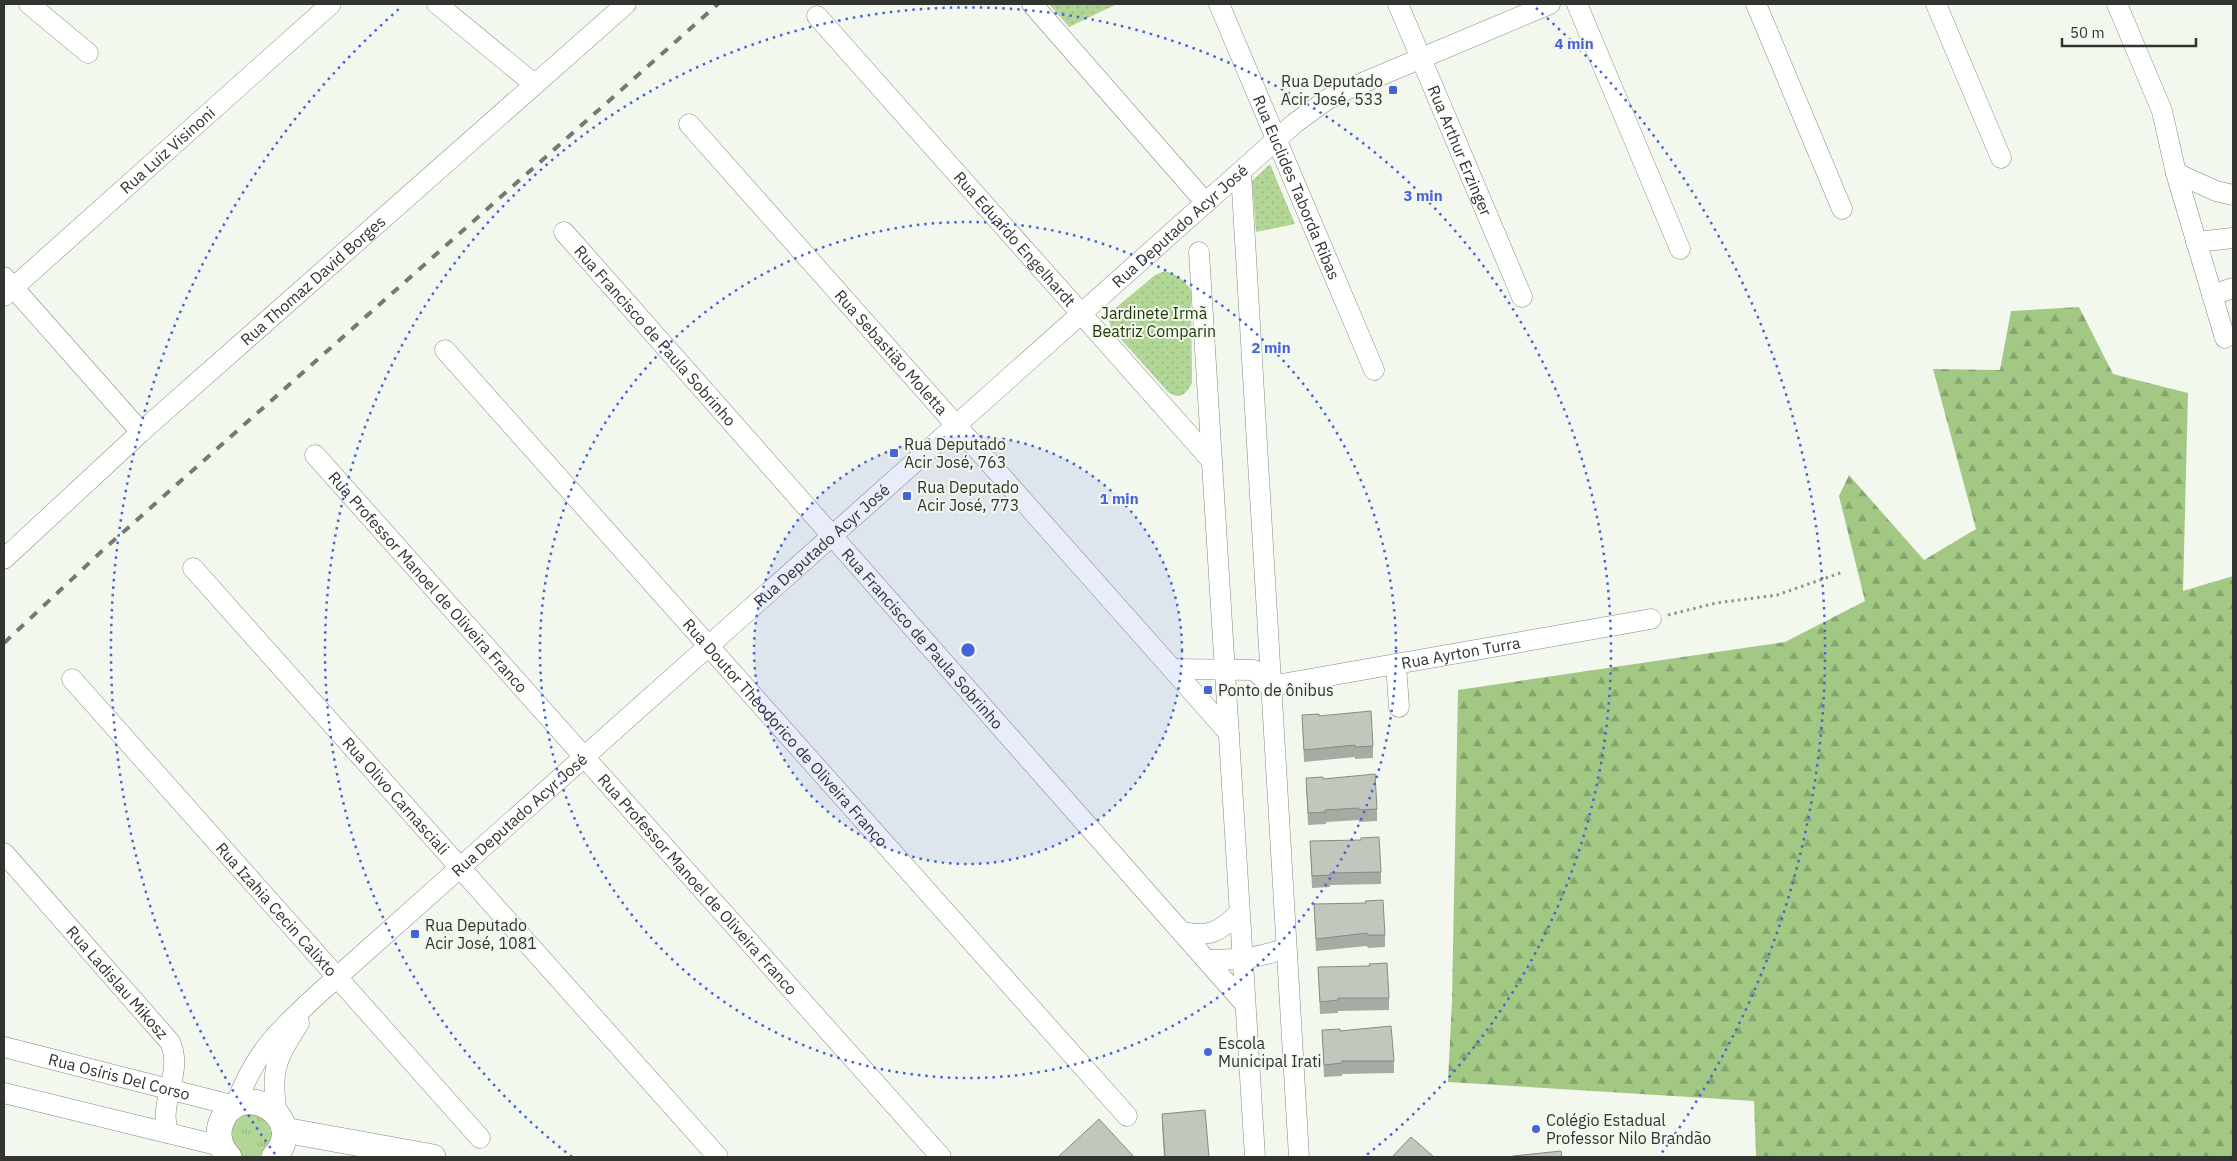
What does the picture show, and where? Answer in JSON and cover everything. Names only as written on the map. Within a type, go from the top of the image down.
[{"type":"main road","points":[[224,1153],[219,1137],[222,1119],[235,1106],[243,1102],[262,1103],[280,1122],[433,1157]]},
{"type":"main road","points":[[274,1157],[281,1148],[280,1122]]},
{"type":"street","points":[[28,4],[88,53]]},
{"type":"street","name":"Rua Luiz Visinoni","points":[[7,287],[331,4]]},
{"type":"street","points":[[437,4],[534,84]]},
{"type":"street","name":"Rua Thomaz David Borges","points":[[4,559],[141,432],[626,4]]},
{"type":"street","points":[[1032,4],[1206,203]]},
{"type":"street","name":"Rua Euclides Taborda Ribas","points":[[1219,4],[1374,370]]},
{"type":"street","name":"Rua Arthur Erzinger","points":[[1398,4],[1522,297]]},
{"type":"street","name":"Rua Deputado Acyr José","points":[[235,1106],[245,1079],[267,1044],[316,996],[1277,140],[1328,99],[1550,4]]},
{"type":"street","points":[[1577,4],[1680,249]]},
{"type":"street","points":[[1756,4],[1842,210]]},
{"type":"street","points":[[1936,4],[2001,158]]},
{"type":"street","points":[[2117,4],[2162,111],[2176,173],[2196,242],[2212,295],[2227,330]]},
{"type":"street","name":"Rua Eduardo Engelhardt","points":[[817,16],[1212,461]]},
{"type":"street","name":"Rua Sebastião Moletta","points":[[689,124],[1229,733]]},
{"type":"street","points":[[1241,172],[1298,1157]]},
{"type":"street","points":[[2176,173],[2216,191],[2233,195]]},
{"type":"street","name":"Rua Francisco de Paula Sobrinho","points":[[564,232],[1245,1004]]},
{"type":"street","points":[[2196,242],[2233,238]]},
{"type":"street","points":[[1199,252],[1255,1157]]},
{"type":"street","points":[[7,287],[141,432]]},
{"type":"street","points":[[2212,295],[2233,288]]},
{"type":"street","name":"Rua Doutor Theodorico de Oliveira Franco","points":[[445,350],[1127,1116]]},
{"type":"street","name":"Rua Professor Manoel de Oliveira Franco","points":[[315,455],[941,1157]]},
{"type":"street","name":"Rua Olivo Carnasciali","points":[[193,568],[718,1157]]},
{"type":"street","name":"Rua Ayrton Turra","points":[[1271,686],[1651,619]]},
{"type":"street","points":[[1396,664],[1399,708]]},
{"type":"street","points":[[1174,669],[1254,670],[1271,686]]},
{"type":"street","name":"Rua Izahia Cecin Calixto","points":[[72,679],[480,1138]]},
{"type":"street","name":"Rua Ladislau Mikosz","points":[[4,853],[170,1042],[175,1067],[164,1117],[168,1133]]},
{"type":"street","points":[[1183,932],[1198,935],[1219,930],[1240,913]]},
{"type":"street","points":[[1208,960],[1242,960],[1260,957],[1286,948]]},
{"type":"street","name":"Rua Deputado Acyr José","points":[[280,1122],[273,1087],[278,1059],[316,996]]},
{"type":"street","name":"Rua Osíris Del Corso","points":[[4,1047],[235,1106]]},
{"type":"street","points":[[4,1093],[168,1133],[224,1153]]},
{"type":"path","points":[[1651,619],[1716,603],[1777,595],[1843,572]]},
{"type":"green space","points":[[1049,4],[1117,4],[1069,27]]},
{"type":"green space","points":[[1270,164],[1295,224],[1256,232],[1252,181]]},
{"type":"green space","name":"Jardinete Irmã Beatriz Comparin","points":[[1165,271],[1180,278],[1191,290],[1192,383],[1185,393],[1179,396],[1168,392],[1111,328],[1109,320],[1111,312],[1155,275]]},
{"type":"green space","points":[[2079,307],[2113,374],[2188,393],[2183,591],[2233,576],[2233,1157],[1756,1157],[1754,1101],[1448,1082],[1452,1000],[1458,690],[1785,642],[1865,601],[1839,496],[1849,475],[1924,560],[1976,529],[1933,369],[2000,370],[2011,311]]},
{"type":"green space","points":[[237,1109],[276,1120],[267,1157],[237,1157],[223,1131]]},
{"type":"building","points":[[1371,711],[1373,746],[1355,747],[1355,745],[1304,750],[1302,715],[1319,714],[1319,716]]},
{"type":"building","points":[[1375,774],[1377,809],[1359,810],[1359,808],[1308,813],[1306,778],[1323,777],[1323,779]]},
{"type":"building","points":[[1379,837],[1381,872],[1330,873],[1330,875],[1312,876],[1310,841],[1361,840],[1361,838]]},
{"type":"building","points":[[1383,900],[1385,935],[1368,935],[1367,933],[1316,939],[1314,904],[1366,903],[1365,901]]},
{"type":"building","points":[[1387,963],[1389,998],[1338,998],[1338,1000],[1320,1002],[1318,967],[1370,966],[1369,964]]},
{"type":"building","points":[[1391,1026],[1394,1061],[1342,1061],[1342,1063],[1324,1065],[1322,1030],[1340,1029],[1340,1031]]},
{"type":"building","points":[[1205,1110],[1209,1157],[1165,1157],[1162,1114]]},
{"type":"building","points":[[1099,1119],[1134,1157],[1058,1157]]},
{"type":"building","points":[[1411,1137],[1434,1157],[1392,1157]]},
{"type":"building","points":[[1561,1151],[1562,1157],[1513,1157],[1513,1156]]},
{"type":"railway","points":[[4,643],[103,550],[718,4]]},
{"type":"place","name":"Rua Deputado Acir José, 533","points":[[1393,90]]},
{"type":"place","name":"Rua Deputado Acir José, 763","points":[[894,453]]},
{"type":"place","name":"Rua Deputado Acir José, 773","points":[[907,496]]},
{"type":"place","name":"Ponto de ônibus","points":[[1208,690]]},
{"type":"place","name":"Rua Deputado Acir José, 1081","points":[[415,934]]},
{"type":"place","name":"Escola Municipal Irati","points":[[1208,1052]]},
{"type":"place","name":"Colégio Estadual Professor Nilo Brandão","points":[[1536,1129]]}]
